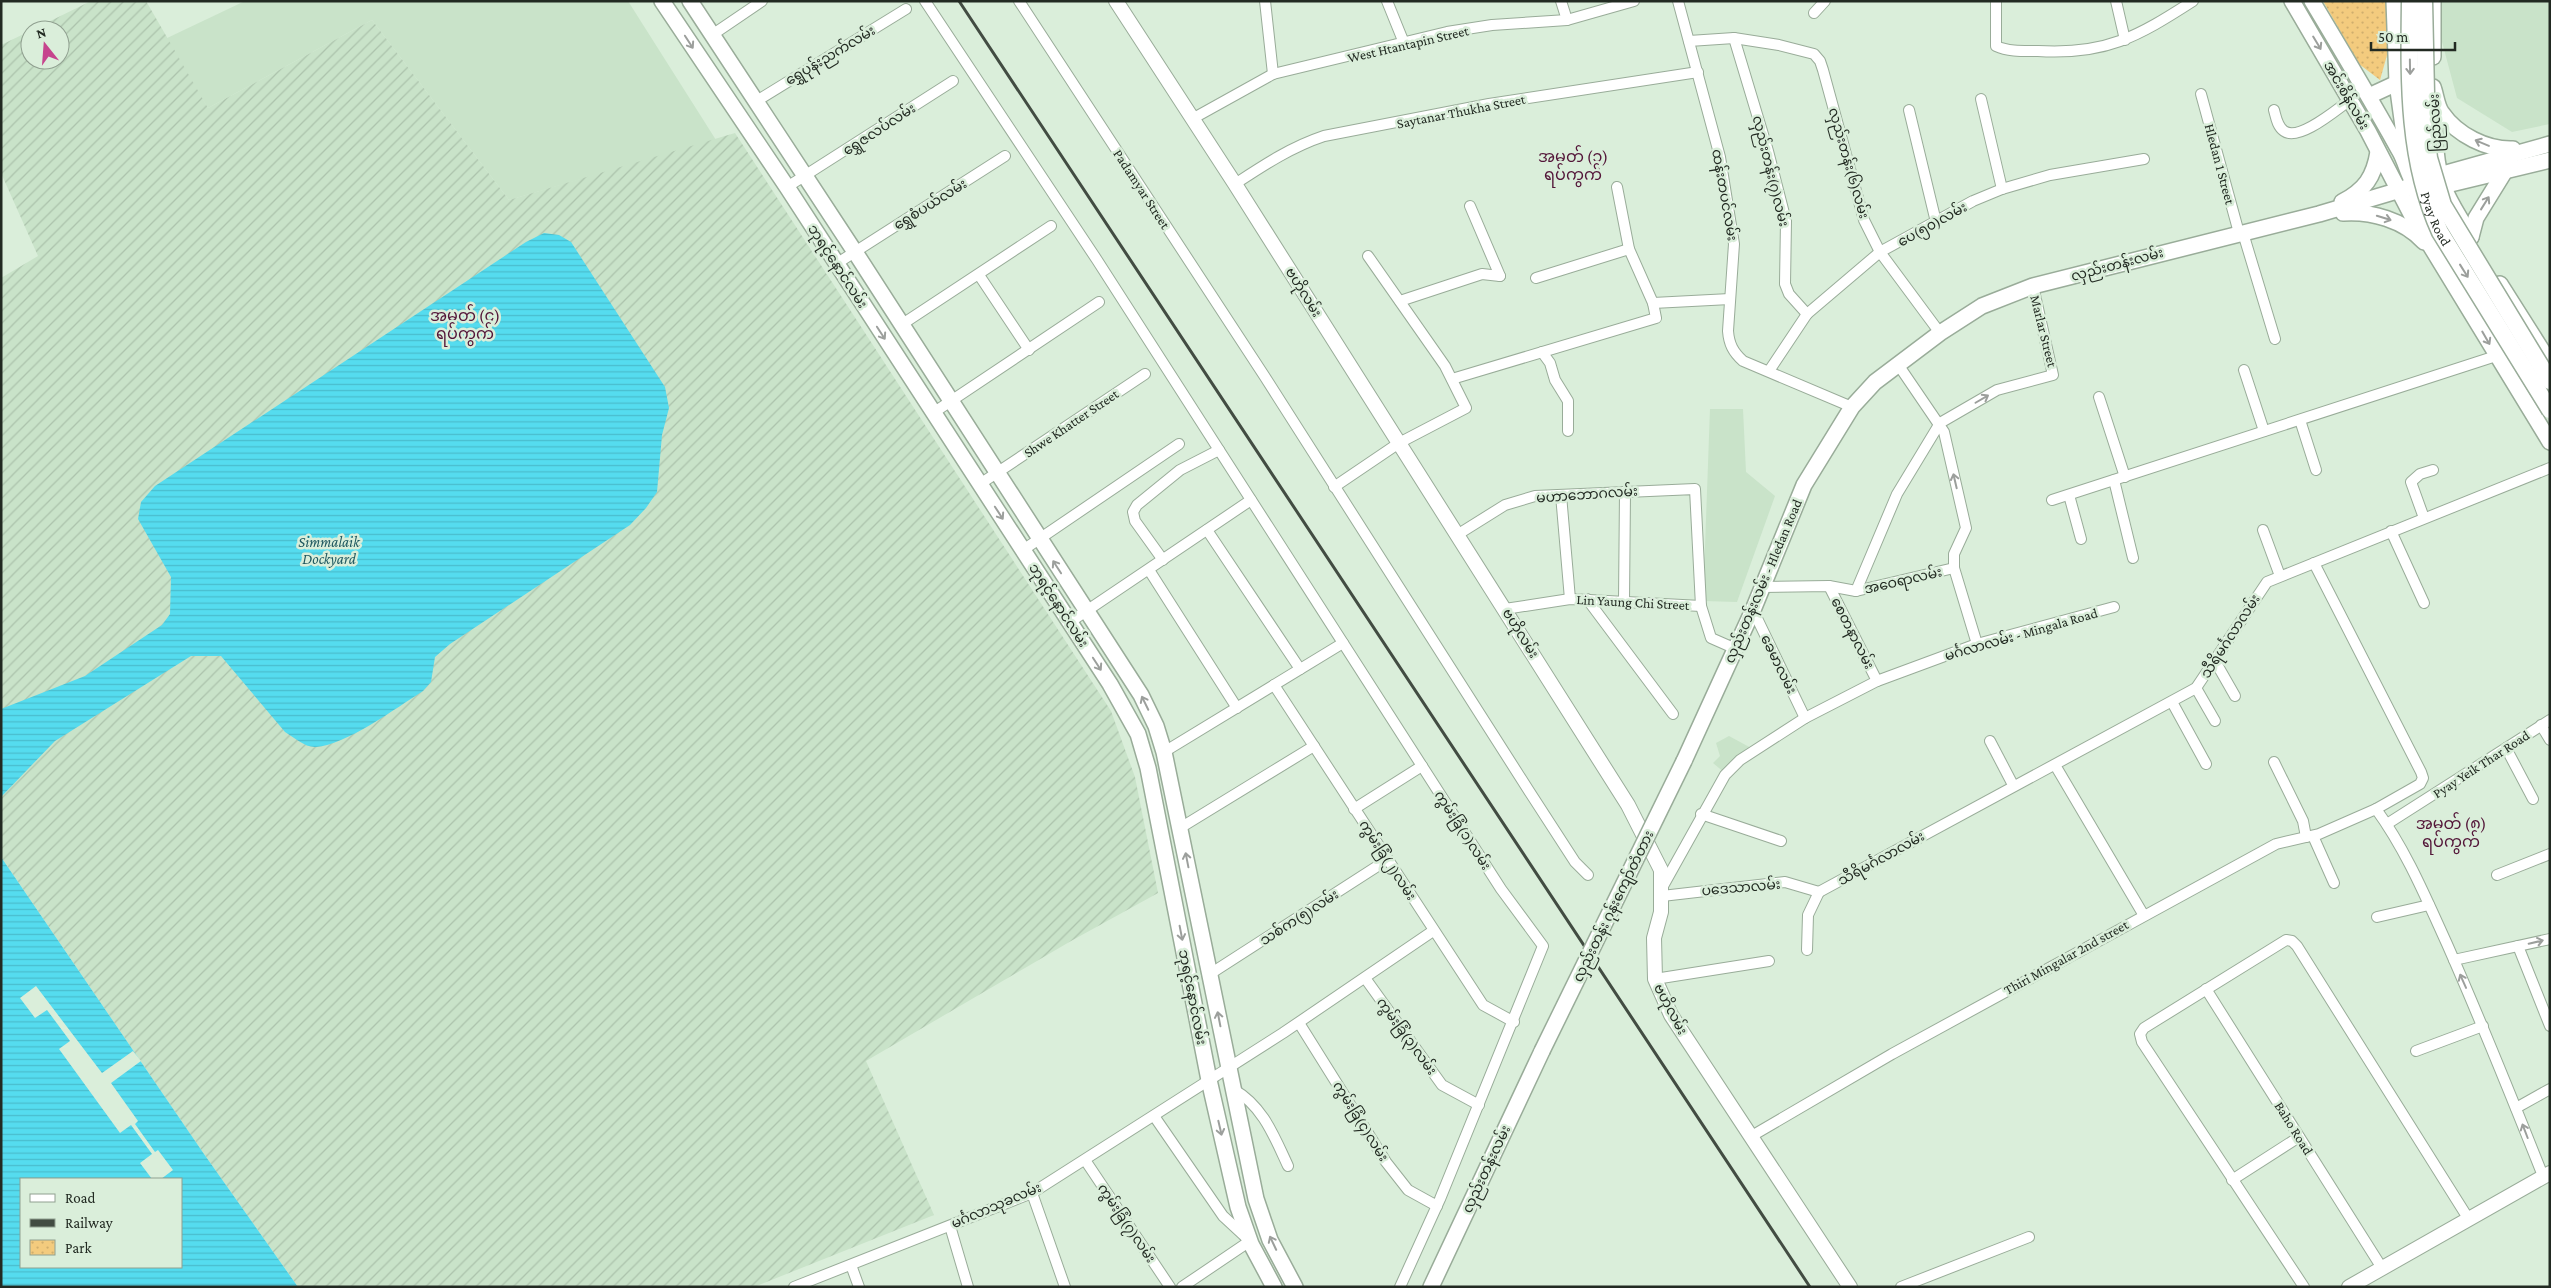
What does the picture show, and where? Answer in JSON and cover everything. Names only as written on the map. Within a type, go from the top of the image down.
[{"type":"highway","name":"Pyay Road","points":[[2410,1],[2411,116],[2419,171],[2430,210],[2440,232],[2550,410]]},
{"type":"highway","name":"ပြည်လမ်း","points":[[2424,1],[2427,140],[2429,158],[2443,205],[2550,381]]},
{"type":"main road","name":"ဘုရင့်နောင်လမ်း","points":[[662,1],[717,86],[787,188],[1070,622],[1110,684],[1138,734],[1148,768],[1210,1080],[1238,1207],[1250,1241],[1274,1287]]},
{"type":"main road","name":"ဘုရင့်နောင်လမ်း","points":[[690,1],[855,252],[1039,540],[1141,695],[1156,726],[1164,752],[1180,824],[1256,1199],[1270,1240],[1295,1287]]},
{"type":"main road","name":"ဗဟိုလမ်း","points":[[1116,1],[1400,442],[1628,805],[1661,870],[1663,891],[1661,912],[1654,938],[1655,979],[1672,1016],[1850,1287]]},
{"type":"main road","name":"အင်းစိန်လမ်း","points":[[2292,1],[2378,152],[2407,188]]},
{"type":"main road","name":"အင်းစိန်လမ်း","points":[[2312,1],[2402,155],[2407,188]]},
{"type":"main road","points":[[2394,1],[2397,83],[2411,214],[2504,370],[2550,442]]},
{"type":"main road","name":"ပြည်လမ်း","points":[[2433,1],[2433,87],[2436,151],[2442,181],[2471,237],[2546,357]]},
{"type":"main road","points":[[2369,96],[2397,83]]},
{"type":"main road","points":[[2433,87],[2441,113],[2463,133],[2481,143],[2500,149],[2529,148],[2550,144]]},
{"type":"main road","points":[[2442,181],[2529,148]]},
{"type":"main road","points":[[2319,214],[2363,189],[2376,167],[2378,152]]},
{"type":"main road","points":[[2442,181],[2505,172],[2550,160]]},
{"type":"main road","points":[[2471,237],[2476,218],[2505,172]]},
{"type":"main road","name":"လှည်းတန်းလမ်း","points":[[1852,407],[1875,382],[1940,333],[1982,306],[2033,286],[2319,214],[2407,188],[2425,179],[2442,181]]},
{"type":"main road","name":"ပြည်လမ်း","points":[[2407,188],[2471,237]]},
{"type":"main road","points":[[2319,214],[2365,212],[2393,221],[2421,238],[2437,255]]},
{"type":"main road","name":"လှည်းတန်းလမ်း - Hledan Road","points":[[1684,761],[1754,610],[1804,485],[1852,407]]},
{"type":"main road","name":"လှည်းတန်း ဂုန်းကျော်တံတား","points":[[1542,1050],[1684,761]]},
{"type":"main road","points":[[1159,824],[1180,824]]},
{"type":"main road","points":[[1176,908],[1196,904]]},
{"type":"main road","points":[[1192,989],[1211,979]]},
{"type":"main road","name":"လှည်းတန်းလမ်း","points":[[1431,1287],[1542,1050]]},
{"type":"main road","points":[[2349,1287],[2546,1174]]},
{"type":"street","points":[[712,35],[762,1]]},
{"type":"street","name":"ကွမ်းခြံ(၁)လမ်း","points":[[925,1],[1097,260],[1501,888],[1543,946],[1514,1022]]},
{"type":"street","points":[[1264,1],[1273,74]]},
{"type":"street","points":[[1387,1],[1404,43]]},
{"type":"street","points":[[1561,1],[1567,20]]},
{"type":"street","name":"West Htantapin Street","points":[[1192,119],[1273,74],[1447,32],[1492,25],[1567,20],[1634,1]]},
{"type":"street","name":"ထန်းတပင်လမ်း","points":[[1678,1],[1720,157],[1734,244],[1728,330],[1733,351],[1743,361],[1852,407]]},
{"type":"street","points":[[1814,13],[1825,1]]},
{"type":"street","points":[[1996,1],[1996,46],[2005,50],[2075,52],[2102,48],[2125,40],[2148,30],[2193,1]]},
{"type":"street","points":[[2116,1],[2125,40]]},
{"type":"street","name":"Padamyar Street","points":[[1022,2],[1575,862],[1588,875]]},
{"type":"street","name":"ရွှေပုန်းညက်လမ်း","points":[[755,102],[906,10]]},
{"type":"street","points":[[1689,41],[1734,38]]},
{"type":"street","name":"လှည်းတန်း(၇)လမ်း","points":[[1734,38],[1740,53],[1786,222],[1785,284],[1789,294],[1807,314]]},
{"type":"street","name":"လှည်းတန်း(၆)လမ်း","points":[[1734,38],[1779,45],[1814,54],[1820,62],[1864,220],[1880,252],[1940,333]]},
{"type":"street","name":"Saytanar Thukha Street","points":[[1235,184],[1275,157],[1324,136],[1489,104],[1698,72]]},
{"type":"street","name":"ရွှေဇလပ်လမ်း","points":[[787,188],[953,81]]},
{"type":"street","name":"Hledan 1 Street","points":[[2201,94],[2274,339]]},
{"type":"street","points":[[1982,98],[2002,189]]},
{"type":"street","points":[[2274,110],[2278,125],[2284,132],[2294,134],[2320,122],[2350,100]]},
{"type":"street","points":[[1909,110],[1936,222]]},
{"type":"street","points":[[759,146],[777,133]]},
{"type":"street","name":"ရွှေစံပယ်လမ်း","points":[[836,264],[1005,156]]},
{"type":"street","name":"ပေ(၅၀)လမ်း","points":[[1768,371],[1807,314],[1880,252],[1973,201],[2002,189],[2050,176],[2144,160]]},
{"type":"street","points":[[1452,379],[1656,318],[1653,303],[1629,249],[1616,186]]},
{"type":"street","points":[[1400,301],[1482,274],[1500,276],[1470,206]]},
{"type":"street","points":[[901,325],[1051,226]]},
{"type":"street","points":[[1536,278],[1629,249]]},
{"type":"street","points":[[1334,487],[1400,442],[1466,408],[1452,379],[1368,256]]},
{"type":"street","points":[[979,275],[1029,350]]},
{"type":"street","name":"Marlar Street","points":[[1940,423],[1997,390],[2053,375],[2033,286]]},
{"type":"street","points":[[1653,303],[1730,299]]},
{"type":"street","points":[[934,413],[1099,302]]},
{"type":"street","points":[[2504,370],[2512,355],[2520,350],[2546,357]]},
{"type":"street","points":[[1542,352],[1550,363],[1555,380],[1568,401],[1568,431]]},
{"type":"street","points":[[2052,500],[2496,356]]},
{"type":"street","points":[[1898,363],[1940,423],[1944,432],[1966,528],[1954,554],[1954,568],[1977,644]]},
{"type":"street","points":[[2244,370],[2264,431]]},
{"type":"street","name":"Shwe Khatter Street","points":[[980,484],[1145,374]]},
{"type":"street","points":[[2099,397],[2125,477]]},
{"type":"street","points":[[2300,420],[2316,470]]},
{"type":"street","points":[[1856,592],[1897,494],[1940,423]]},
{"type":"street","points":[[1023,550],[1179,444]]},
{"type":"street","points":[[1163,560],[1135,521],[1133,512],[1137,505],[1180,470],[1219,450]]},
{"type":"street","name":"သီရိမင်္ဂလာလမ်း","points":[[1819,892],[2196,688],[2264,585],[2280,576],[2550,468]]},
{"type":"street","points":[[2424,518],[2411,482],[2420,474],[2433,470]]},
{"type":"street","points":[[2114,480],[2133,558]]},
{"type":"street","name":"မဟာဘောဂလမ်း","points":[[1457,534],[1505,505],[1535,496],[1697,490],[1701,606]]},
{"type":"street","points":[[1624,601],[1625,492]]},
{"type":"street","points":[[1562,495],[1570,599]]},
{"type":"street","points":[[2069,495],[2082,538]]},
{"type":"street","points":[[1070,622],[1251,500]]},
{"type":"street","points":[[1207,530],[1300,669]]},
{"type":"street","points":[[2264,530],[2280,576]]},
{"type":"street","points":[[2391,531],[2424,603]]},
{"type":"street","name":"Thiri Mingalar 2nd street","points":[[1750,1136],[1892,1054],[2143,914],[2276,844],[2310,836],[2376,809],[2420,784],[2421,772],[2314,563]]},
{"type":"street","name":"အဝေရာလမ်း","points":[[1762,587],[1829,586],[1856,592],[1954,568]]},
{"type":"street","points":[[1149,570],[1238,708]]},
{"type":"street","name":"စေတနာလမ်း","points":[[1829,586],[1877,681]]},
{"type":"street","name":"Lin Yaung Chi Street","points":[[1505,609],[1570,599],[1701,606]]},
{"type":"street","points":[[1587,599],[1673,714]]},
{"type":"street","points":[[1701,606],[1711,638],[1736,649]]},
{"type":"street","name":"မင်္ဂလာလမ်း - Mingala Road","points":[[1663,891],[1702,814],[1726,775],[1740,760],[1806,718],[1877,681],[1977,644],[2114,607]]},
{"type":"street","name":"ခေမာလမ်း","points":[[1754,610],[1806,718]]},
{"type":"street","points":[[1164,752],[1343,643]]},
{"type":"street","points":[[2215,661],[2235,696]]},
{"type":"street","name":"ကွမ်းခြံ(၂)လမ်း","points":[[1274,685],[1483,1005],[1514,1022]]},
{"type":"street","points":[[2196,688],[2215,721]]},
{"type":"street","points":[[2172,702],[2206,764]]},
{"type":"street","points":[[2546,723],[2550,740]]},
{"type":"street","name":"Pyay Yeik Thar Road","points":[[2387,824],[2546,723]]},
{"type":"street","points":[[1990,741],[2013,786]]},
{"type":"street","points":[[1180,824],[1314,746]]},
{"type":"street","points":[[2506,748],[2533,799]]},
{"type":"street","points":[[2274,762],[2334,883]]},
{"type":"street","points":[[2055,765],[2143,914]]},
{"type":"street","points":[[1354,809],[1422,766]]},
{"type":"street","points":[[2376,809],[2387,824],[2429,905],[2546,1174]]},
{"type":"street","points":[[1702,814],[1781,841]]},
{"type":"street","points":[[2497,875],[2550,854]]},
{"type":"street","name":"သစ်က(၅)လမ်း","points":[[1211,979],[1388,860]]},
{"type":"street","name":"ပဒေသာလမ်း","points":[[1663,891],[1785,882],[1819,892]]},
{"type":"street","points":[[1807,950],[1808,915],[1819,892]]},
{"type":"street","points":[[2377,917],[2429,905]]},
{"type":"street","name":"မင်္ဂလာသုခလမ်း","points":[[794,1287],[1032,1193],[1299,1023],[1433,931]]},
{"type":"street","points":[[2454,960],[2550,939]]},
{"type":"street","points":[[2304,1287],[2142,1042],[2140,1034],[2144,1028],[2286,940],[2292,940],[2468,1218]]},
{"type":"street","points":[[2518,946],[2550,1026]]},
{"type":"street","points":[[1655,979],[1769,961]]},
{"type":"street","name":"ကွမ်းခြံ(၃)လမ်း","points":[[1365,978],[1442,1084],[1479,1105]]},
{"type":"street","name":"Baho Road","points":[[2206,989],[2382,1268]]},
{"type":"street","points":[[1400,1287],[1514,1022]]},
{"type":"street","name":"ကွမ်းခြံ(၄)လမ်း","points":[[1299,1023],[1386,1162],[1408,1190],[1436,1206]]},
{"type":"street","points":[[2416,1051],[2482,1026]]},
{"type":"street","points":[[1233,1089],[1249,1098],[1265,1118],[1288,1166]]},
{"type":"street","points":[[2516,1108],[2550,1090]]},
{"type":"street","points":[[1154,1116],[1223,1216],[1250,1241],[1182,1287]]},
{"type":"street","points":[[2232,1180],[2299,1137]]},
{"type":"street","name":"ကွမ်းခြံ(၇)လမ်း","points":[[1085,1160],[1170,1287]]},
{"type":"street","points":[[1032,1193],[1065,1287]]},
{"type":"street","points":[[950,1226],[968,1287]]},
{"type":"street","points":[[1901,1287],[2029,1237]]},
{"type":"street","points":[[850,1264],[860,1287]]},
{"type":"shaded area","points":[[91,1],[146,1],[208,108],[372,20],[509,200],[735,133],[1111,711],[1135,777],[1158,893],[1071,941],[866,1061],[934,1215],[754,1287],[298,1287],[204,1154],[1,857],[1,278],[38,256],[1,173],[1,45],[20,36],[20,70],[70,70],[70,20],[52,20]]},
{"type":"shaded area","points":[[245,1],[628,1],[716,140],[509,200],[372,20],[208,108],[165,39]]},
{"type":"shaded area","points":[[2438,1],[2550,1],[2550,124],[2512,132],[2457,98],[2437,23]]},
{"type":"shaded area","points":[[1710,409],[1743,409],[1746,472],[1775,496],[1737,602],[1703,601]]},
{"type":"shaded area","points":[[1729,736],[1753,749],[1725,773],[1713,763],[1720,756],[1716,743]]},
{"type":"green space","points":[[2323,1],[2388,1],[2389,48],[2380,80],[2359,64]]},
{"type":"water","name":"Simmalaik Dockyard","points":[[544,233],[559,235],[571,242],[665,387],[669,408],[662,435],[657,492],[646,508],[630,525],[450,644],[435,657],[431,682],[423,691],[371,725],[342,740],[316,747],[300,742],[285,732],[221,656],[191,656],[55,741],[1,797],[1,709],[85,676],[162,625],[170,614],[171,577],[138,519],[141,502],[155,486],[526,242]]},
{"type":"water","points":[[1,857],[204,1154],[298,1287],[1,1287]]},
{"type":"pier","points":[[36,986],[102,1073],[133,1051],[141,1061],[111,1083],[138,1121],[135,1124],[155,1152],[158,1150],[173,1170],[162,1178],[151,1178],[140,1163],[152,1154],[131,1125],[120,1133],[59,1049],[70,1041],[47,1010],[35,1018],[20,998]]},
{"type":"railway","points":[[959,1],[1810,1287]]},
{"type":"district","name":"အမှတ် (၃) ရပ်ကွက်","points":[[1573,165]]},
{"type":"district","name":"အမှတ် (၄) ရပ်ကွက်","points":[[465,324]]},
{"type":"district","name":"အမှတ် (၈) ရပ်ကွက်","points":[[2451,832]]}]
